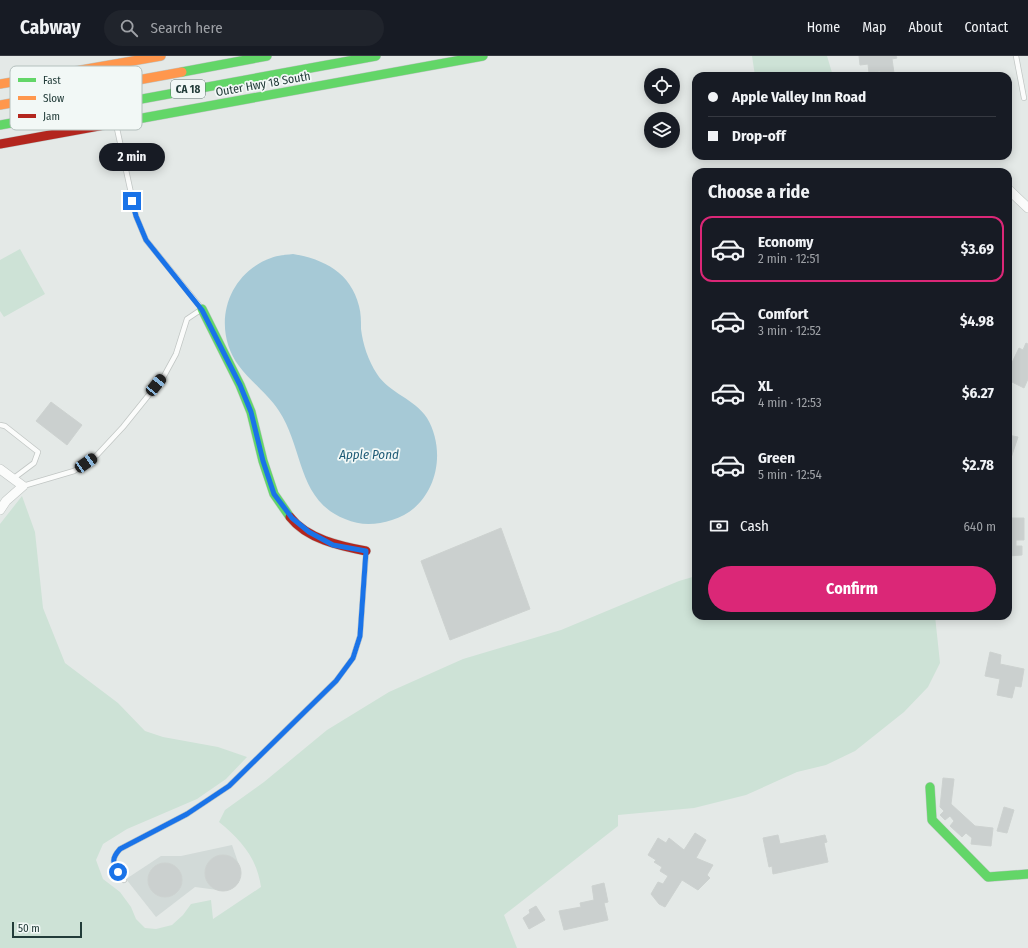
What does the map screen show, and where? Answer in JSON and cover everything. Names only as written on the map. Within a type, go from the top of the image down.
[{"type":"street","points":[[104,66],[161,56]]},
{"type":"street","name":"CA 18","points":[[142,79],[267,56]]},
{"type":"street","name":"CA 18","points":[[142,99],[376,56]]},
{"type":"street","name":"Outer Hwy 18 South","points":[[142,117],[483,56]]},
{"type":"street","points":[[0,84],[10,82]]},
{"type":"street","name":"CA 18","points":[[0,105],[10,103]]},
{"type":"street","name":"CA 18","points":[[0,125],[10,123]]},
{"type":"street","name":"Outer Hwy 18 South","points":[[0,144],[74,130]]},
{"type":"street","points":[[1012,193],[1028,208]]},
{"type":"street","points":[[202,310],[246,398],[263,461],[274,494],[292,518],[309,532],[333,545],[366,551]]},
{"type":"street","points":[[0,469],[23,486],[6,501],[0,510]]},
{"type":"street","points":[[930,786],[932,820],[988,877],[1028,874]]},
{"type":"lane","points":[[1016,56],[1024,98]]},
{"type":"lane","points":[[23,486],[74,471],[97,456],[123,427],[164,376],[176,354],[187,319],[202,310],[146,240],[136,216],[118,130]]},
{"type":"lane","points":[[0,425],[5,426],[38,452],[34,463],[14,478]]},
{"type":"lane","points":[[124,880],[113,864],[114,856],[120,849],[209,801],[229,786],[285,729],[336,681],[353,658],[360,636],[366,551]]},
{"type":"shaded area","points":[[232,845],[241,871],[239,882],[235,887],[225,891],[195,887],[156,917],[126,879],[161,856],[181,856]]},
{"type":"green space","points":[[752,56],[827,56],[832,72],[754,72]]},
{"type":"green space","points":[[20,249],[45,294],[4,317],[0,311],[0,260]]},
{"type":"green space","points":[[22,496],[35,532],[43,608],[65,663],[118,703],[145,731],[163,737],[218,747],[247,757],[226,779],[197,799],[127,829],[103,844],[96,860],[103,879],[120,892],[131,907],[136,919],[145,928],[156,929],[172,925],[183,915],[191,904],[211,900],[213,919],[261,887],[256,867],[247,850],[219,822],[225,810],[264,782],[327,730],[389,692],[463,659],[561,630],[679,581],[692,577],[692,620],[935,620],[940,663],[928,687],[904,712],[855,751],[826,765],[797,772],[746,795],[694,808],[618,815],[618,826],[504,915],[517,948],[0,948],[0,524]]},
{"type":"water","name":"Apple Pond","points":[[293,254],[304,256],[325,264],[343,276],[355,294],[359,306],[363,341],[366,352],[374,369],[382,381],[422,411],[434,433],[437,448],[437,463],[434,478],[427,492],[418,504],[406,514],[392,520],[380,523],[357,523],[345,519],[329,510],[318,499],[303,472],[293,441],[279,411],[270,399],[239,366],[230,351],[226,335],[225,319],[228,304],[234,289],[243,276],[256,266],[274,257]]},
{"type":"building","points":[[859,56],[896,56],[897,58],[892,59],[894,72],[869,72],[868,64],[860,65]]},
{"type":"building","points":[[1026,343],[1028,344],[1028,379],[1024,388],[1012,382],[1012,363],[1019,348],[1023,350]]},
{"type":"building","points":[[51,402],[82,425],[67,445],[36,421]]},
{"type":"building","points":[[1012,436],[1018,437],[1012,455]]},
{"type":"building","points":[[1012,518],[1024,518],[1024,540],[1016,540],[1016,546],[1022,546],[1022,555],[1012,556]]},
{"type":"building","points":[[501,528],[530,609],[450,640],[421,561]]},
{"type":"building","points":[[990,652],[1001,655],[1000,664],[1024,669],[1021,687],[1015,686],[1012,698],[997,695],[1000,679],[985,676]]},
{"type":"building","points":[[943,778],[954,779],[951,804],[975,826],[993,828],[991,846],[971,844],[972,838],[966,833],[962,837],[950,826],[954,821],[950,816],[945,820],[940,815],[944,811],[940,807]]},
{"type":"building","points":[[1004,807],[1014,810],[1007,833],[997,831]]},
{"type":"building","points":[[695,833],[706,840],[696,858],[713,865],[707,875],[710,878],[698,890],[682,880],[665,907],[659,904],[651,894],[658,882],[663,884],[668,876],[660,871],[662,867],[654,862],[656,860],[648,855],[658,838],[666,843],[669,838],[684,850]]},
{"type":"building","points":[[778,835],[780,844],[825,835],[827,842],[824,843],[828,862],[773,874],[772,866],[769,867],[763,838]]},
{"type":"building","points":[[220,855],[226,855],[236,860],[241,873],[236,886],[226,891],[220,891],[210,886],[205,876],[205,870],[210,860]]},
{"type":"building","points":[[162,863],[168,863],[172,864],[179,870],[182,880],[181,887],[175,894],[168,897],[162,897],[158,896],[151,890],[148,883],[148,877],[149,873],[155,866]]},
{"type":"building","points":[[604,883],[608,902],[604,903],[608,920],[564,930],[559,911],[581,907],[580,903],[594,900],[592,886]]},
{"type":"building","points":[[536,906],[545,920],[529,929],[523,918],[530,913],[529,910]]},
{"type":"traffic: fast","points":[[182,72],[267,56]]},
{"type":"traffic: fast","points":[[142,99],[376,56]]},
{"type":"traffic: fast","points":[[142,118],[483,56]]},
{"type":"traffic: fast","points":[[0,125],[10,123]]},
{"type":"traffic: fast","points":[[202,309],[240,385],[251,412],[263,461],[274,494],[290,517]]},
{"type":"traffic: fast","points":[[930,787],[932,820],[988,877],[1028,874]]},
{"type":"traffic: slow","points":[[104,66],[161,56]]},
{"type":"traffic: slow","points":[[142,79],[182,72]]},
{"type":"traffic: slow","points":[[0,84],[10,82]]},
{"type":"traffic: slow","points":[[0,105],[10,103]]},
{"type":"traffic: jam","points":[[0,144],[77,130]]},
{"type":"traffic: jam","points":[[290,517],[297,525],[315,536],[335,544],[366,551]]},
{"type":"route","points":[[118,872],[113,864],[114,856],[120,849],[138,838],[187,814],[209,801],[229,786],[285,729],[336,681],[353,658],[360,636],[366,551],[333,545],[309,532],[292,518],[274,494],[263,461],[251,412],[240,385],[202,310],[146,240],[136,216],[132,201]]}]
